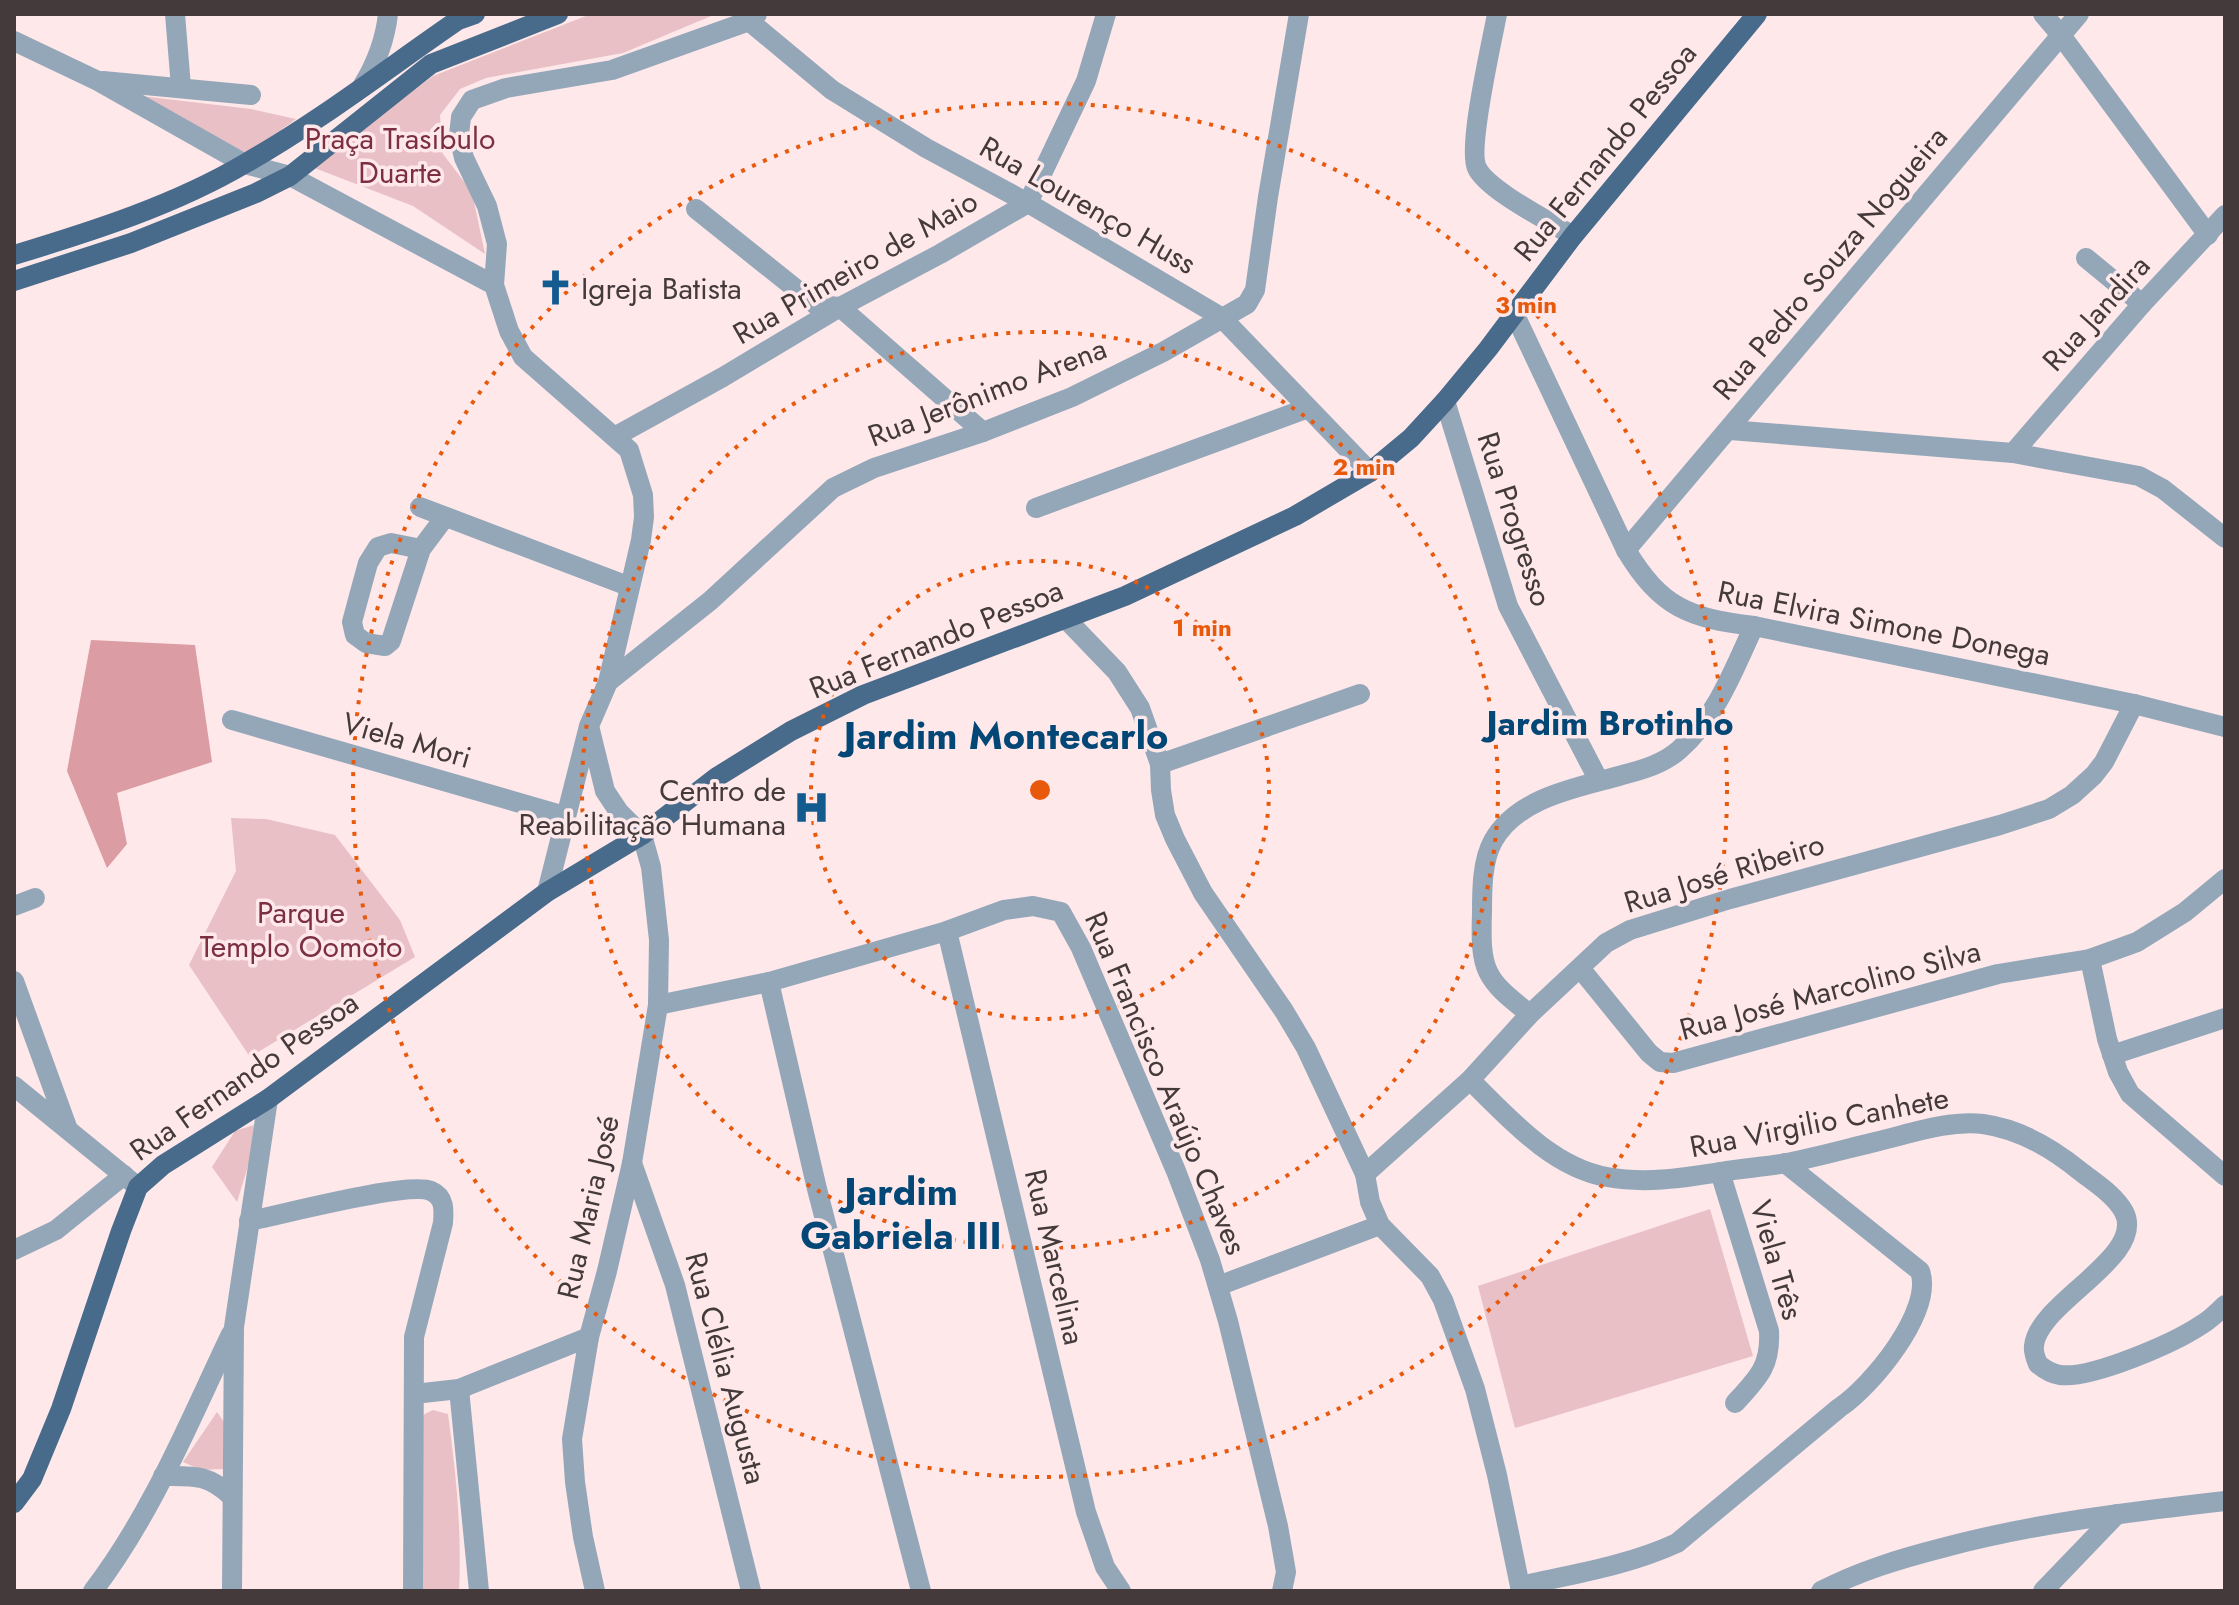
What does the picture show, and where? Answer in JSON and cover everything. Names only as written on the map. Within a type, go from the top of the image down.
[{"type":"main road","points":[[14,281],[131,243],[256,193],[290,176],[431,64],[558,14]]},
{"type":"main road","name":"Rua Fernando Pessoa","points":[[14,1503],[32,1479],[61,1409],[121,1231],[131,1181],[163,1165],[268,1099],[547,892],[642,835],[717,777],[791,731],[863,695],[1125,596],[1295,516],[1370,472],[1411,438],[1445,401],[1573,236],[1757,14]]},
{"type":"main road","points":[[14,255],[92,231],[205,185],[245,164],[305,127],[459,16]]},
{"type":"street","points":[[175,14],[181,87]]},
{"type":"street","points":[[363,85],[377,61],[386,35],[388,14]]},
{"type":"street","points":[[1028,203],[1086,81],[1106,14]]},
{"type":"street","name":"Rua Jerônimo Arena","points":[[608,682],[710,601],[833,488],[874,468],[983,432],[1072,397],[1163,352],[1247,304],[1255,290],[1299,14]]},
{"type":"street","points":[[1497,14],[1475,143],[1475,166],[1486,181],[1573,236]]},
{"type":"street","points":[[2043,14],[2208,235]]},
{"type":"street","name":"Rua Pedro Souza Nogueira","points":[[1626,550],[2079,14]]},
{"type":"street","points":[[547,892],[589,726],[608,682],[641,540],[643,495],[629,450],[523,357],[509,331],[494,285],[497,244],[487,206],[464,158],[459,135],[461,117],[472,100],[506,88],[612,70],[753,18]]},
{"type":"street","name":"Rua Lourenço Huss","points":[[753,18],[832,90],[926,148],[1028,203],[1221,317],[1370,472]]},
{"type":"street","points":[[14,41],[98,81],[245,164],[290,176],[494,285]]},
{"type":"street","points":[[98,81],[251,95]]},
{"type":"street","name":"Rua Primeiro de Maio","points":[[616,436],[1028,203]]},
{"type":"street","points":[[696,209],[816,305],[840,307],[983,432]]},
{"type":"street","name":"Rua Jandira","points":[[2013,453],[2142,304],[2225,215]]},
{"type":"street","points":[[2086,258],[2142,304]]},
{"type":"street","name":"Rua Elvira Simone Donega","points":[[1514,313],[1626,550],[1644,580],[1685,611],[1713,621],[1754,626],[2134,704],[2225,727]]},
{"type":"street","name":"Rua Progresso","points":[[1445,401],[1508,606],[1599,781]]},
{"type":"street","points":[[1036,508],[1308,408]]},
{"type":"street","points":[[1730,430],[2013,453],[2139,476],[2163,489],[2225,538]]},
{"type":"street","points":[[420,507],[628,586]]},
{"type":"street","points":[[421,549],[391,543],[378,547],[368,563],[352,622],[355,635],[366,643],[385,646],[391,641],[421,549],[445,517]]},
{"type":"street","points":[[1067,620],[1117,672],[1140,708],[1160,764],[1165,815],[1175,839],[1203,893],[1306,1048],[1365,1174],[1370,1202],[1380,1225],[1430,1276],[1448,1312],[1475,1389],[1521,1588],[1618,1566],[1677,1543],[1868,1386],[1919,1306],[1923,1288],[1920,1271],[1785,1163]]},
{"type":"street","points":[[1530,1014],[1491,980],[1483,965],[1482,906],[1485,867],[1492,843],[1505,824],[1528,807],[1555,794],[1649,767],[1682,748],[1722,696],[1754,626]]},
{"type":"street","points":[[1160,764],[1360,694]]},
{"type":"street","name":"Rua José Ribeiro","points":[[1365,1174],[1470,1080],[1530,1014],[1606,943],[1630,930],[1730,899],[2049,809],[2072,795],[2094,775],[2134,704]]},
{"type":"street","name":"Viela Mori","points":[[232,720],[565,816]]},
{"type":"street","points":[[589,726],[605,791],[619,812],[642,835]]},
{"type":"street","name":"Rua Maria José","points":[[595,1591],[579,1510],[572,1439],[589,1337],[632,1163],[658,1005],[659,940],[651,867],[642,835]]},
{"type":"street","name":"Rua José Marcolino Silva","points":[[1580,968],[1649,1053],[1660,1062],[1673,1063],[1998,974],[2090,959],[2137,942],[2185,912],[2225,879]]},
{"type":"street","points":[[14,906],[35,898]]},
{"type":"street","name":"Rua Francisco Araújo Chaves","points":[[658,1005],[769,982],[947,931],[1004,910],[1033,906],[1061,912],[1081,948],[1176,1171],[1218,1286],[1278,1526],[1286,1572],[1282,1591]]},
{"type":"street","name":"Rua Marcelina","points":[[947,931],[1086,1512],[1105,1567],[1121,1591]]},
{"type":"street","points":[[2090,959],[2112,1055],[2130,1094],[2225,1176]]},
{"type":"street","points":[[14,981],[67,1129]]},
{"type":"street","points":[[769,982],[817,1189],[921,1591]]},
{"type":"street","points":[[2112,1055],[2225,1018]]},
{"type":"street","name":"Rua Virgilio Canhete","points":[[1470,1080],[1540,1144],[1566,1161],[1604,1177],[1647,1181],[1785,1163],[1944,1125],[1982,1124],[2015,1132],[2043,1145],[2117,1203],[2125,1214],[2127,1227],[2117,1251],[2050,1317],[2036,1337],[2033,1347],[2038,1364],[2056,1375],[2087,1373],[2145,1353],[2196,1329],[2225,1305]]},
{"type":"street","points":[[14,1086],[131,1181],[56,1230],[14,1250]]},
{"type":"street","points":[[232,1591],[234,1327],[268,1099]]},
{"type":"street","name":"Rua Clélia Augusta","points":[[632,1163],[675,1285],[751,1591]]},
{"type":"street","name":"Viela Três","points":[[1720,1172],[1769,1331],[1770,1353],[1764,1368],[1735,1403]]},
{"type":"street","points":[[249,1221],[397,1190],[432,1191],[444,1207],[443,1223],[414,1337],[413,1591]]},
{"type":"street","points":[[1218,1286],[1380,1225]]},
{"type":"street","points":[[93,1591],[118,1558],[163,1476],[234,1327]]},
{"type":"street","points":[[414,1394],[459,1389],[589,1337]]},
{"type":"street","points":[[459,1389],[479,1591]]},
{"type":"street","points":[[163,1476],[199,1477],[216,1482],[231,1496]]},
{"type":"street","points":[[1821,1591],[1856,1573],[1988,1536],[2117,1514],[2225,1501]]},
{"type":"street","points":[[2043,1591],[2117,1514]]},
{"type":"green space","name":"Praça Trasíbulo Duarte","points":[[591,14],[716,14],[623,53],[486,78],[460,89],[440,115],[443,154],[472,192],[485,254],[413,206],[312,167],[433,76]]},
{"type":"green space","points":[[141,96],[251,109],[296,119],[248,154]]},
{"type":"green space","name":"Parque Templo Oomoto","points":[[231,818],[266,819],[335,835],[400,920],[415,957],[250,1057],[189,965],[236,871]]},
{"type":"green space","points":[[254,1125],[249,1163],[237,1202],[212,1167],[235,1131]]},
{"type":"green space","points":[[1710,1209],[1753,1356],[1515,1428],[1478,1286]]},
{"type":"green space","points":[[433,1410],[448,1414],[458,1502],[459,1591],[418,1591],[421,1416]]},
{"type":"green space","points":[[217,1412],[231,1432],[223,1469],[201,1470],[183,1462]]},
{"type":"shaded area","points":[[91,640],[195,645],[212,762],[117,793],[127,844],[107,868],[67,771]]},
{"type":"place","name":"Igreja Batista","points":[[555,288]]},
{"type":"place","name":"Centro de Reabilitação Humana","points":[[812,807]]},
{"type":"district","name":"Jardim Brotinho","points":[[1610,723]]},
{"type":"district","name":"Jardim Montecarlo","points":[[1006,735]]},
{"type":"district","name":"Jardim Gabriela III","points":[[901,1213]]}]
